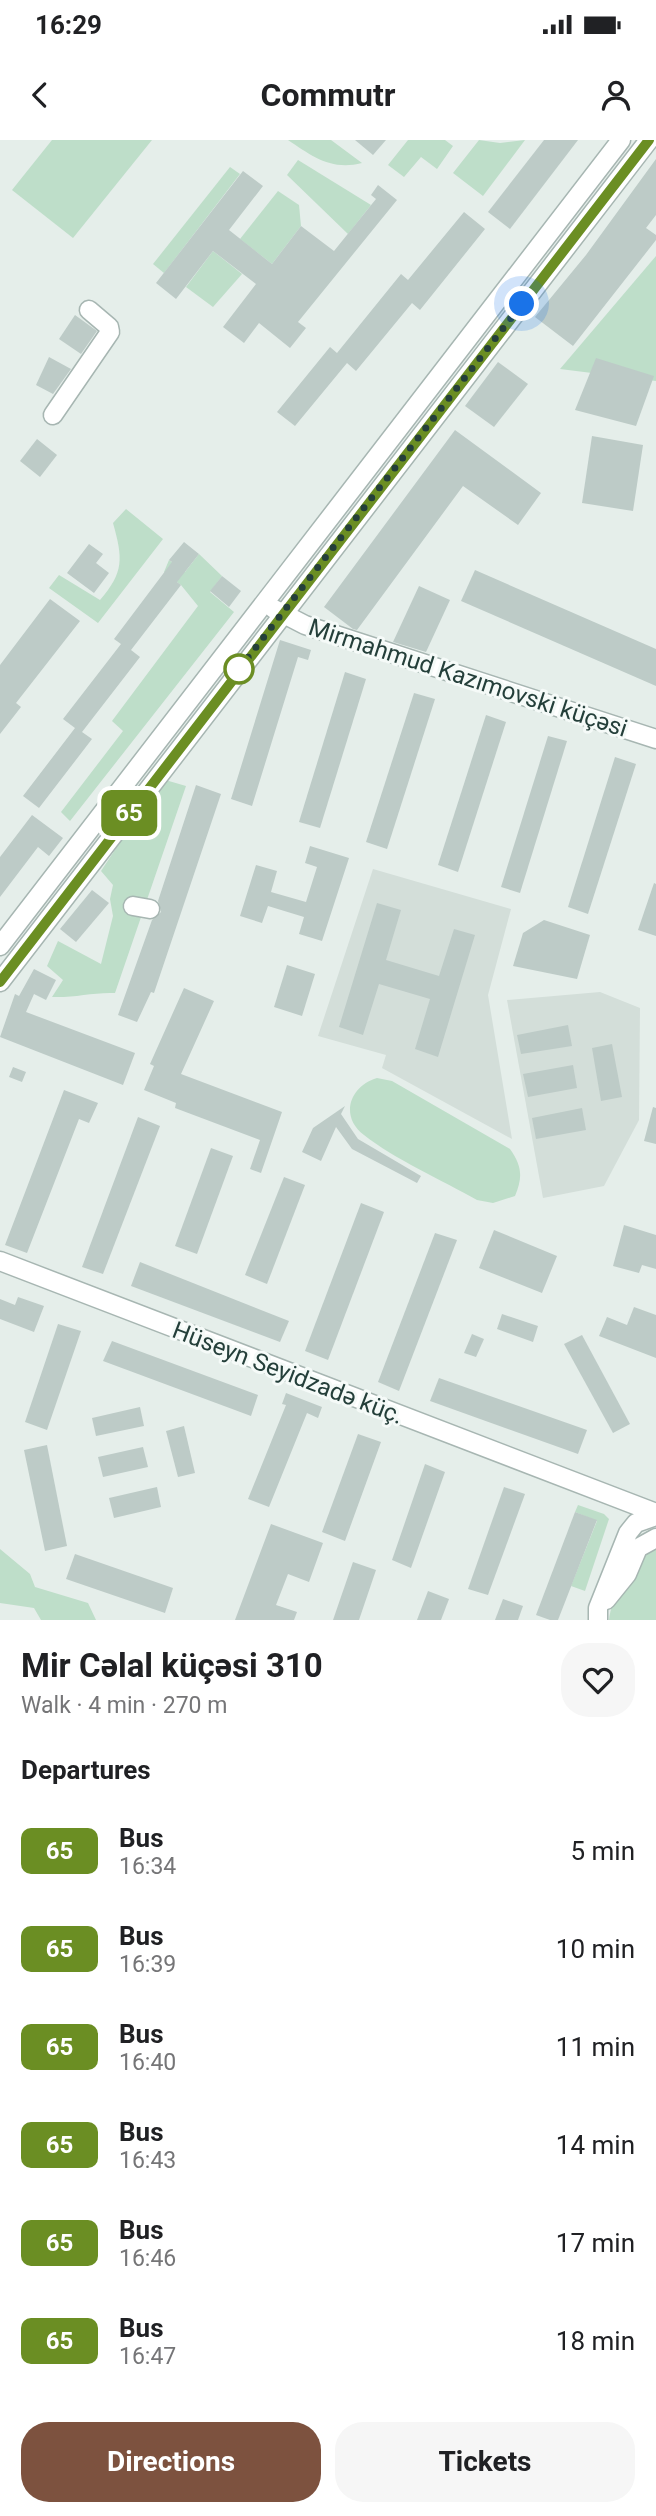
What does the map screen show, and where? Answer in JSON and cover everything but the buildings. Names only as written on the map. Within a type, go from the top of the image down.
[{"type":"street","points":[[0,946],[621,140]]},
{"type":"street","points":[[0,982],[649,140]]},
{"type":"street","points":[[53,415],[110,332],[109,327],[89,310]]},
{"type":"street","name":"Mirmahmud Kazımovski küçəsi","points":[[265,603],[281,614],[306,625],[656,739]]},
{"type":"street","name":"Hüseyn Seyidzadə küç.","points":[[0,1261],[656,1514]]},
{"type":"street","points":[[600,1492],[623,1515],[631,1530]]},
{"type":"street","points":[[594,1616],[631,1530],[656,1514]]},
{"type":"street","points":[[594,1616],[627,1574],[638,1548],[656,1538]]},
{"type":"shaded area","points":[[373,869],[511,909],[488,995],[512,1139],[382,1068],[386,1055],[318,1036]]},
{"type":"shaded area","points":[[600,992],[640,1008],[639,1120],[604,1186],[543,1198],[507,1000]]},
{"type":"green space","points":[[52,140],[152,140],[73,238],[12,190]]},
{"type":"green space","points":[[288,140],[331,140],[362,163],[331,163]]},
{"type":"green space","points":[[408,140],[445,140],[453,146],[437,169],[421,157],[404,177],[388,165]]},
{"type":"green space","points":[[479,140],[500,143],[525,140],[483,196],[453,173]]},
{"type":"green space","points":[[298,160],[371,205],[348,234],[287,175]]},
{"type":"green space","points":[[230,167],[240,174],[164,273],[153,264]]},
{"type":"green space","points":[[278,191],[299,205],[301,226],[272,264],[240,239]]},
{"type":"green space","points":[[213,251],[242,274],[213,307],[186,287]]},
{"type":"green space","points":[[656,256],[656,381],[560,369]]},
{"type":"green space","points":[[126,509],[163,539],[98,623],[49,588],[59,575],[100,600],[117,573],[120,556],[113,523]]},
{"type":"green space","points":[[199,554],[222,576],[210,592],[234,612],[70,821],[61,812],[123,731],[112,721],[198,606],[181,585],[164,572],[169,560],[185,572]]},
{"type":"green space","points":[[162,779],[186,786],[115,993],[52,997],[63,980],[47,966],[58,941],[101,964],[113,916],[110,899],[113,885],[101,871]]},
{"type":"green space","points":[[377,1078],[392,1081],[510,1149],[520,1172],[515,1196],[493,1203],[477,1200],[404,1161],[364,1135],[352,1119],[351,1102],[360,1088]]},
{"type":"green space","points":[[578,1505],[604,1514],[609,1519],[585,1591],[571,1586],[597,1521],[575,1512]]},
{"type":"green space","points":[[656,1545],[656,1620],[609,1620],[614,1601],[626,1579]]},
{"type":"green space","points":[[0,1549],[30,1574],[35,1587],[88,1603],[96,1620],[41,1620],[34,1608],[0,1603]]},
{"type":"bus line","name":"65","points":[[0,982],[649,140]]},
{"type":"route","points":[[239,669],[232,678],[522,304]]}]
